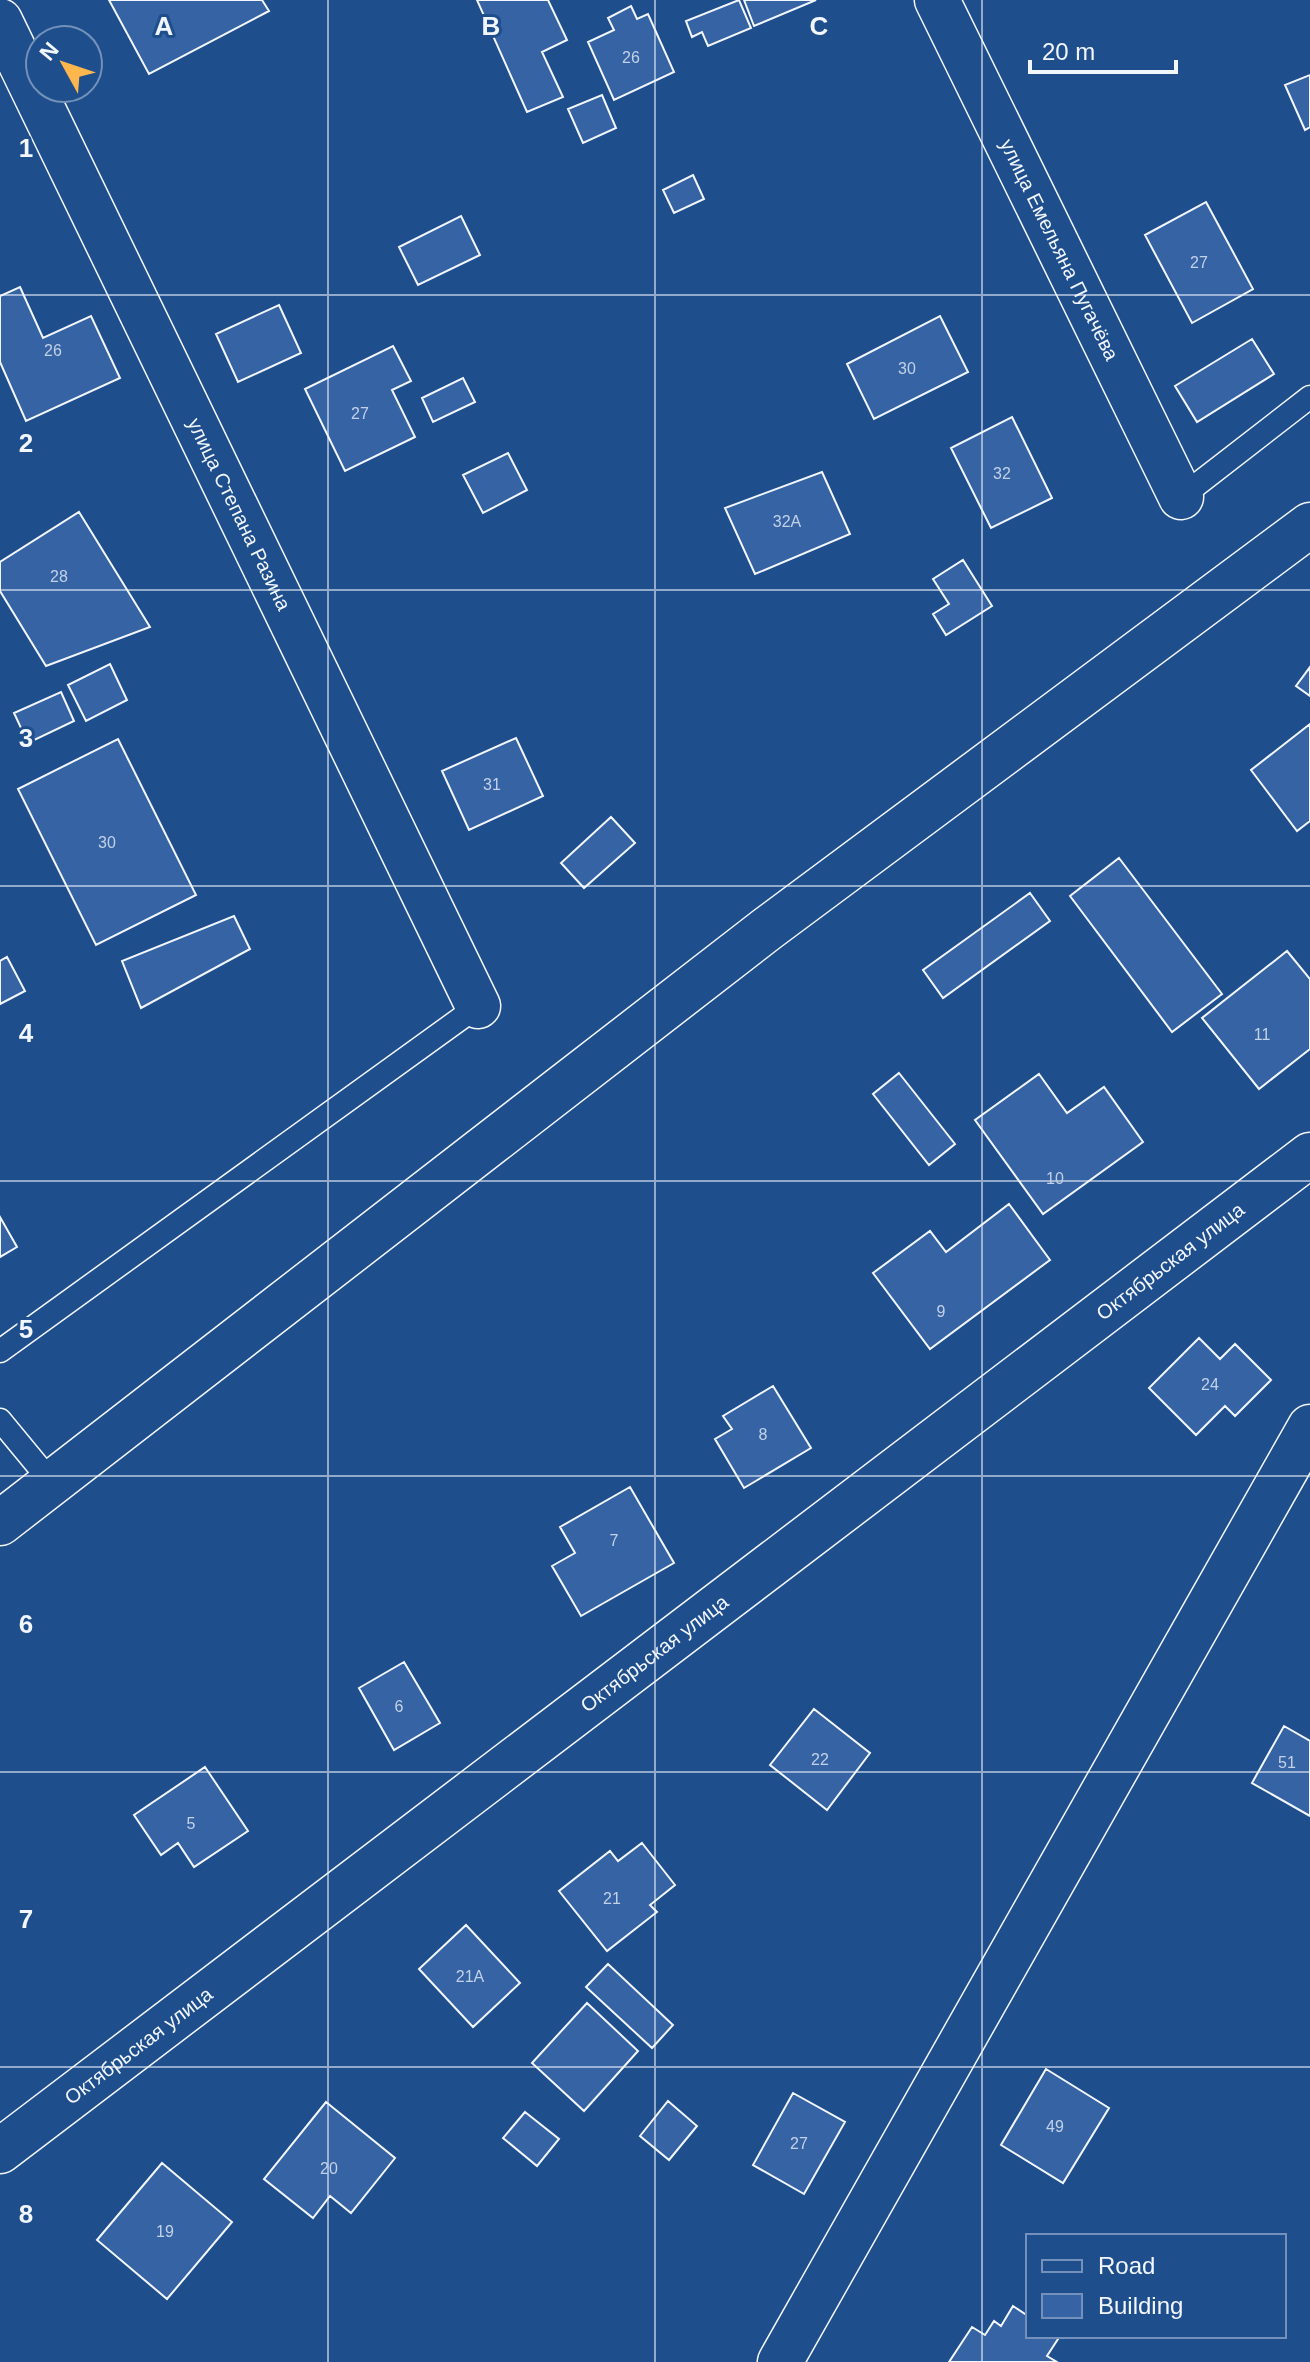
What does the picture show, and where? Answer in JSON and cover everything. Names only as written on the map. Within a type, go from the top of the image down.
[{"type":"street","name":"улица Емельяна Пугачёва","points":[[937,0],[1181,497]]},
{"type":"street","name":"улица Степана Разина","points":[[0,21],[478,1006]]},
{"type":"street","points":[[0,1523],[767,929],[1310,525]]},
{"type":"street","name":"Октябрьская улица","points":[[0,2151],[1310,1155]]},
{"type":"street","points":[[780,2362],[1310,1427]]},
{"type":"lane","points":[[1181,497],[1310,397]]},
{"type":"lane","points":[[0,1351],[478,1006]]},
{"type":"lane","points":[[0,1420],[52,1483]]},
{"type":"building","points":[[109,0],[262,0],[269,11],[149,74]]},
{"type":"building","points":[[477,0],[548,0],[567,40],[542,52],[563,97],[527,112]]},
{"type":"building","points":[[739,0],[751,28],[708,46],[702,32],[692,37],[686,21]]},
{"type":"building","points":[[744,0],[816,0],[754,26]]},
{"type":"building","points":[[631,6],[637,19],[648,14],[674,72],[614,100],[588,42],[614,30],[608,18]]},
{"type":"building","points":[[1310,75],[1310,127],[1305,130],[1285,85]]},
{"type":"building","points":[[602,95],[616,128],[583,143],[568,109]]},
{"type":"building","points":[[693,175],[704,199],[674,213],[663,190]]},
{"type":"building","points":[[1206,202],[1253,289],[1192,323],[1145,235]]},
{"type":"building","points":[[461,216],[480,255],[418,285],[399,247]]},
{"type":"building","points":[[20,287],[43,338],[91,316],[120,378],[26,421],[0,362],[0,296]]},
{"type":"building","points":[[279,305],[301,353],[238,382],[216,334]]},
{"type":"building","points":[[940,316],[968,372],[874,419],[847,364]]},
{"type":"building","points":[[1252,339],[1274,374],[1197,422],[1175,386]]},
{"type":"building","points":[[393,346],[411,381],[392,390],[415,437],[345,471],[305,389]]},
{"type":"building","points":[[463,378],[475,402],[433,422],[422,398]]},
{"type":"building","points":[[1012,417],[1052,498],[991,528],[951,448]]},
{"type":"building","points":[[508,453],[527,490],[483,513],[463,475]]},
{"type":"building","points":[[822,472],[850,534],[755,574],[725,508]]},
{"type":"building","points":[[79,512],[150,627],[46,666],[0,591],[0,562]]},
{"type":"building","points":[[963,560],[992,606],[946,635],[933,614],[949,604],[933,579]]},
{"type":"building","points":[[110,664],[127,700],[86,721],[68,685]]},
{"type":"building","points":[[1310,667],[1310,696],[1296,686]]},
{"type":"building","points":[[61,692],[74,721],[28,743],[14,713]]},
{"type":"building","points":[[1310,724],[1310,821],[1297,831],[1251,770]]},
{"type":"building","points":[[516,738],[543,796],[469,830],[442,771]]},
{"type":"building","points":[[118,739],[196,895],[96,945],[18,789]]},
{"type":"building","points":[[611,817],[635,843],[584,888],[561,863]]},
{"type":"building","points":[[1119,858],[1222,994],[1172,1032],[1070,896]]},
{"type":"building","points":[[1030,893],[1050,921],[943,998],[923,970]]},
{"type":"building","points":[[234,916],[250,949],[141,1008],[122,961]]},
{"type":"building","points":[[1287,951],[1310,979],[1310,1049],[1259,1089],[1202,1018]]},
{"type":"building","points":[[7,957],[25,991],[0,1004],[0,961]]},
{"type":"building","points":[[899,1073],[955,1144],[929,1165],[873,1094]]},
{"type":"building","points":[[1039,1074],[1067,1113],[1104,1087],[1143,1142],[1043,1214],[975,1120]]},
{"type":"building","points":[[1009,1204],[1050,1260],[930,1349],[873,1273],[930,1231],[946,1252]]},
{"type":"building","points":[[0,1217],[17,1247],[0,1257]]},
{"type":"building","points":[[1199,1338],[1220,1359],[1235,1344],[1271,1380],[1235,1416],[1225,1406],[1196,1435],[1149,1388]]},
{"type":"building","points":[[773,1386],[811,1448],[744,1488],[715,1439],[732,1429],[723,1416]]},
{"type":"building","points":[[630,1487],[674,1563],[581,1616],[552,1566],[575,1553],[560,1527]]},
{"type":"building","points":[[404,1662],[440,1723],[394,1750],[359,1688]]},
{"type":"building","points":[[814,1709],[870,1753],[827,1810],[770,1765]]},
{"type":"building","points":[[1284,1726],[1310,1741],[1310,1816],[1252,1783]]},
{"type":"building","points":[[205,1767],[248,1831],[194,1867],[178,1843],[161,1855],[134,1815]]},
{"type":"building","points":[[642,1843],[675,1885],[650,1905],[657,1912],[607,1951],[559,1891],[610,1851],[618,1861]]},
{"type":"building","points":[[466,1925],[520,1983],[473,2027],[419,1969]]},
{"type":"building","points":[[608,1964],[673,2025],[652,2048],[586,1987]]},
{"type":"building","points":[[587,2003],[638,2051],[584,2111],[532,2063]]},
{"type":"building","points":[[1046,2069],[1109,2108],[1063,2183],[1001,2145]]},
{"type":"building","points":[[793,2093],[845,2122],[804,2194],[753,2165]]},
{"type":"building","points":[[668,2101],[697,2126],[669,2160],[640,2136]]},
{"type":"building","points":[[326,2102],[395,2158],[351,2213],[330,2196],[313,2218],[264,2179]]},
{"type":"building","points":[[525,2112],[559,2139],[537,2166],[503,2138]]},
{"type":"building","points":[[162,2163],[232,2222],[167,2299],[97,2240]]},
{"type":"building","points":[[1013,2306],[1026,2315],[1026,2338],[1059,2338],[1047,2356],[1057,2362],[949,2362],[972,2327],[985,2335],[994,2321],[1001,2326]]}]
